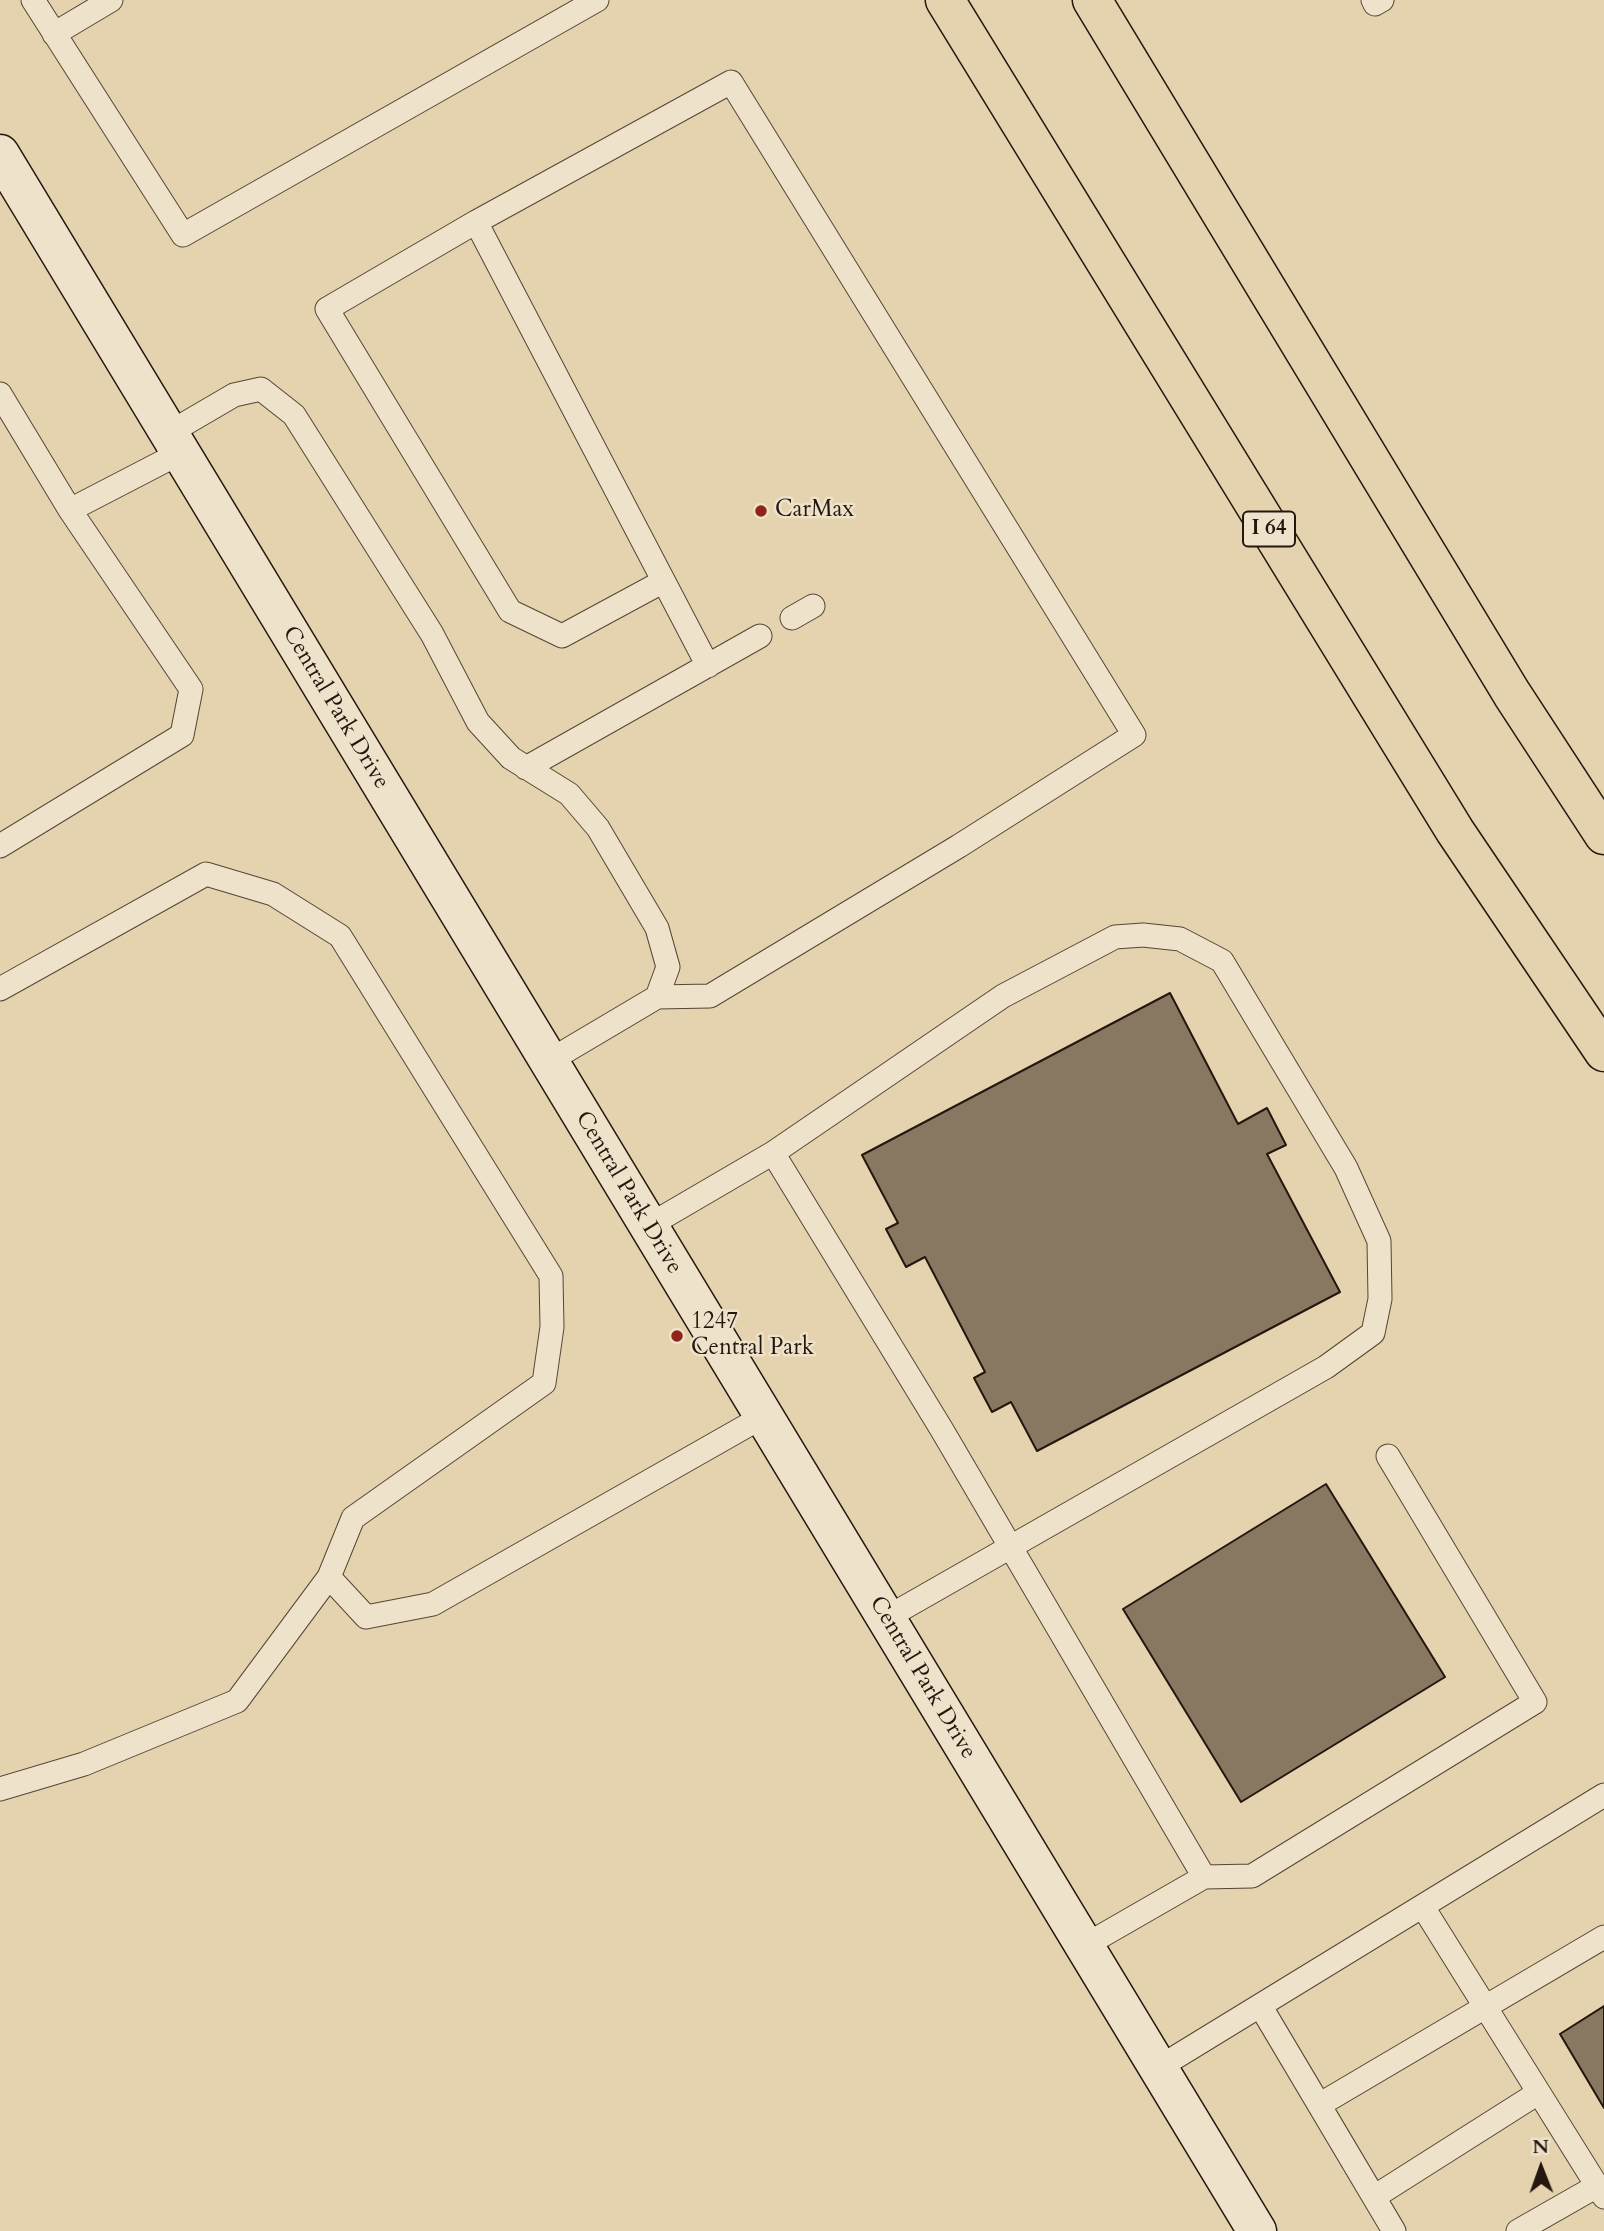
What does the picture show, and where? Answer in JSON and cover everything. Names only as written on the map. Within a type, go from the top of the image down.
[{"type":"highway","name":"I 64","points":[[945,0],[1455,831],[1604,1052]]},
{"type":"highway","points":[[1092,0],[1512,694],[1604,835]]},
{"type":"street","name":"Central Park Drive","points":[[0,154],[1257,2231]]},
{"type":"lane","points":[[33,0],[183,236],[597,0]]},
{"type":"lane","points":[[54,34],[111,0]]},
{"type":"lane","points":[[1373,0],[1375,4],[1382,0]]},
{"type":"lane","points":[[549,1061],[657,997],[710,996],[959,846],[1134,735],[730,82],[476,222],[327,309],[510,611],[562,636],[662,582]]},
{"type":"lane","points":[[476,222],[708,666]]},
{"type":"lane","points":[[70,510],[175,443],[234,395],[261,389],[294,415],[432,634],[478,722],[511,758],[569,794],[598,828],[657,928],[668,967],[657,997]]},
{"type":"lane","points":[[0,394],[70,510],[191,689],[182,736],[0,846]]},
{"type":"lane","points":[[792,618],[813,606]]},
{"type":"lane","points":[[526,768],[760,636]]},
{"type":"lane","points":[[0,989],[206,874],[273,894],[340,936],[551,1276],[552,1327],[544,1384],[353,1518],[329,1577],[237,1701],[84,1764],[0,1789]]},
{"type":"lane","points":[[648,1226],[773,1153],[1003,996],[1115,937],[1143,935],[1180,939],[1222,961],[1346,1168],[1379,1241],[1380,1298],[1373,1333],[1326,1367],[886,1618]]},
{"type":"lane","points":[[773,1153],[1011,1548],[1204,1877]]},
{"type":"lane","points":[[329,1577],[366,1617],[433,1604],[764,1416]]},
{"type":"lane","points":[[1084,1946],[1204,1877],[1251,1876],[1535,1702],[1388,1456]]},
{"type":"lane","points":[[1158,2068],[1604,1795]]},
{"type":"lane","points":[[1423,1907],[1600,2192],[1518,2231]]},
{"type":"lane","points":[[1319,2105],[1604,1937]]},
{"type":"lane","points":[[1261,2007],[1394,2231]]},
{"type":"lane","points":[[1374,2197],[1538,2093]]},
{"type":"building","points":[[1170,993],[1238,1124],[1267,1108],[1286,1145],[1267,1154],[1340,1292],[1037,1451],[1011,1402],[992,1412],[974,1378],[985,1372],[925,1257],[906,1267],[886,1229],[898,1223],[862,1155]]},
{"type":"building","points":[[1326,1484],[1445,1677],[1241,1802],[1123,1609]]},
{"type":"building","points":[[1604,2006],[1604,2108],[1560,2034]]},
{"type":"place","name":"CarMax","points":[[761,511]]},
{"type":"place","name":"1247 Central Park","points":[[677,1336]]}]
